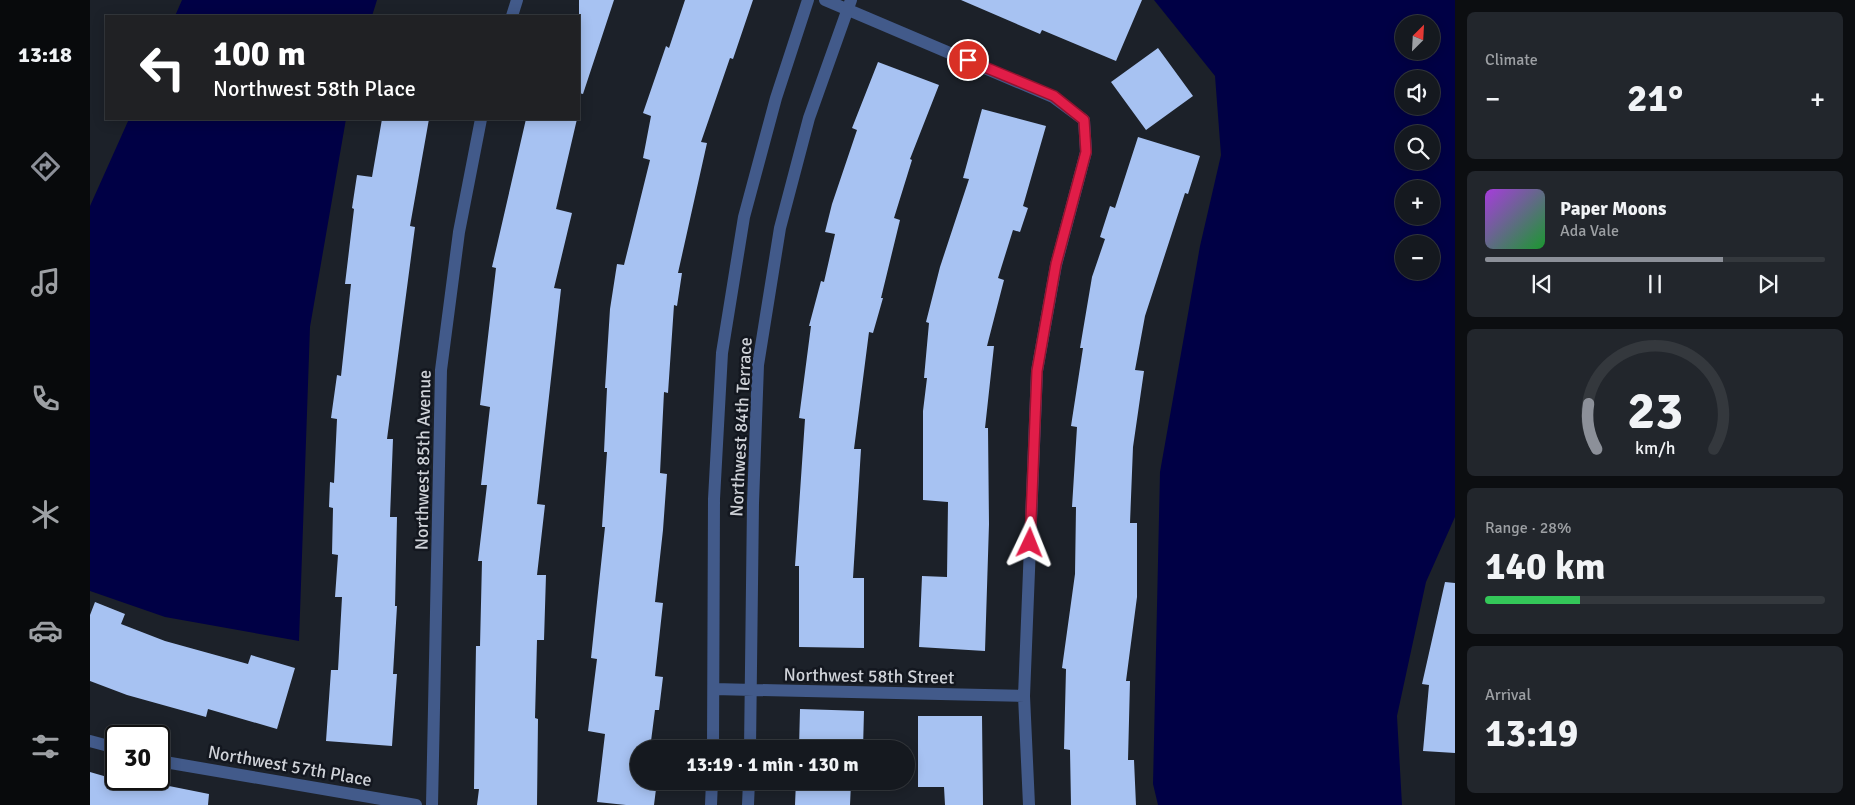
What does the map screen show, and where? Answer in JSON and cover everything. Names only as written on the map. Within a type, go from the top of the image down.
[{"type":"street","points":[[512,15],[517,0]]},
{"type":"street","name":"Northwest 84th Terrace","points":[[713,740],[714,499],[722,353],[744,217],[776,98],[808,0]]},
{"type":"street","points":[[825,0],[849,5],[1054,96],[1084,120],[1086,152],[1056,264],[1037,371],[1024,696],[1029,805]]},
{"type":"street","name":"Northwest 84th Terrace","points":[[750,740],[753,503],[758,365],[780,228],[809,118],[849,5]]},
{"type":"street","name":"Northwest 85th Avenue","points":[[432,805],[442,370],[459,232],[481,120]]},
{"type":"street","name":"Northwest 58th Street","points":[[714,689],[1024,696]]},
{"type":"street","points":[[90,741],[105,745]]},
{"type":"street","name":"Northwest 57th Place","points":[[170,763],[416,805]]},
{"type":"street","points":[[711,805],[712,790]]},
{"type":"street","points":[[748,805],[749,790]]},
{"type":"shaded area","points":[[182,0],[377,0],[372,15],[175,15]]},
{"type":"shaded area","points":[[1154,0],[1455,0],[1455,517],[1426,582],[1397,716],[1402,805],[1158,805],[1153,784],[1160,472],[1200,246],[1221,155],[1215,76]]},
{"type":"shaded area","points":[[129,120],[346,120],[310,327],[299,641],[165,617],[90,591],[90,206]]},
{"type":"building","points":[[579,0],[614,0],[583,94],[580,93]]},
{"type":"building","points":[[685,0],[753,0],[733,59],[730,58],[701,142],[707,143],[678,273],[682,273],[677,306],[674,305],[668,393],[664,392],[660,473],[667,474],[655,602],[663,603],[655,676],[663,677],[659,710],[655,710],[651,740],[630,740],[630,790],[656,790],[654,805],[626,805],[597,802],[605,734],[588,731],[597,659],[591,658],[605,527],[602,527],[607,452],[604,452],[607,388],[605,388],[610,309],[617,264],[624,265],[650,160],[643,158],[651,116],[643,113],[666,46],[669,48]]},
{"type":"building","points":[[961,0],[1142,0],[1116,61],[1042,30],[1040,34]]},
{"type":"building","points":[[1158,48],[1193,96],[1146,130],[1111,82]]},
{"type":"building","points":[[878,62],[939,85],[910,159],[912,160],[894,218],[900,220],[881,298],[883,298],[873,333],[869,332],[854,449],[861,449],[853,578],[864,578],[864,648],[799,647],[799,566],[795,566],[805,419],[799,418],[811,326],[809,326],[821,281],[824,282],[835,234],[825,232],[832,204],[857,130],[852,128]]},
{"type":"building","points":[[982,109],[1046,126],[1023,206],[1028,208],[1020,232],[1013,230],[998,278],[1004,280],[987,346],[994,346],[985,428],[988,428],[989,524],[985,651],[919,647],[922,576],[947,577],[948,502],[923,500],[923,411],[927,378],[924,378],[929,323],[926,322],[940,267],[969,179],[963,178]]},
{"type":"building","points":[[382,120],[429,120],[410,226],[415,227],[387,439],[393,439],[390,517],[397,517],[395,606],[397,606],[393,674],[397,674],[392,746],[326,741],[331,670],[338,670],[342,597],[335,597],[338,555],[332,554],[333,508],[329,507],[330,482],[334,483],[337,419],[331,418],[337,375],[341,376],[351,284],[345,284],[357,175],[372,177]]},
{"type":"building","points":[[526,120],[577,120],[556,209],[572,213],[554,288],[561,289],[537,504],[545,505],[537,575],[546,575],[544,640],[537,640],[535,718],[538,719],[537,805],[477,805],[479,789],[474,789],[476,646],[480,646],[482,561],[478,561],[487,485],[481,485],[490,407],[480,405],[496,268],[492,267]]},
{"type":"building","points":[[1138,137],[1200,156],[1188,194],[1185,193],[1145,316],[1135,370],[1144,371],[1133,447],[1130,523],[1137,523],[1137,597],[1126,681],[1130,681],[1128,760],[1134,760],[1136,805],[1071,805],[1070,750],[1064,749],[1066,669],[1062,668],[1075,574],[1076,507],[1072,507],[1077,427],[1071,426],[1083,348],[1080,348],[1092,277],[1105,239],[1100,237],[1110,206],[1115,208]]},
{"type":"building","points":[[1445,582],[1455,583],[1455,753],[1423,751],[1429,685],[1422,684]]},
{"type":"building","points":[[95,602],[125,614],[121,624],[165,641],[248,664],[251,655],[295,668],[277,729],[208,709],[206,717],[127,695],[90,681],[90,615]]},
{"type":"building","points":[[800,709],[864,711],[863,740],[799,740]]},
{"type":"building","points":[[918,716],[982,716],[983,805],[945,805],[944,787],[918,787]]},
{"type":"building","points":[[90,772],[105,776],[105,790],[170,790],[170,786],[209,794],[208,805],[90,805]]},
{"type":"building","points":[[796,790],[851,790],[850,805],[795,805]]},
{"type":"route","points":[[968,60],[1054,96],[1084,120],[1086,152],[1056,264],[1037,371],[1030,543]]}]
